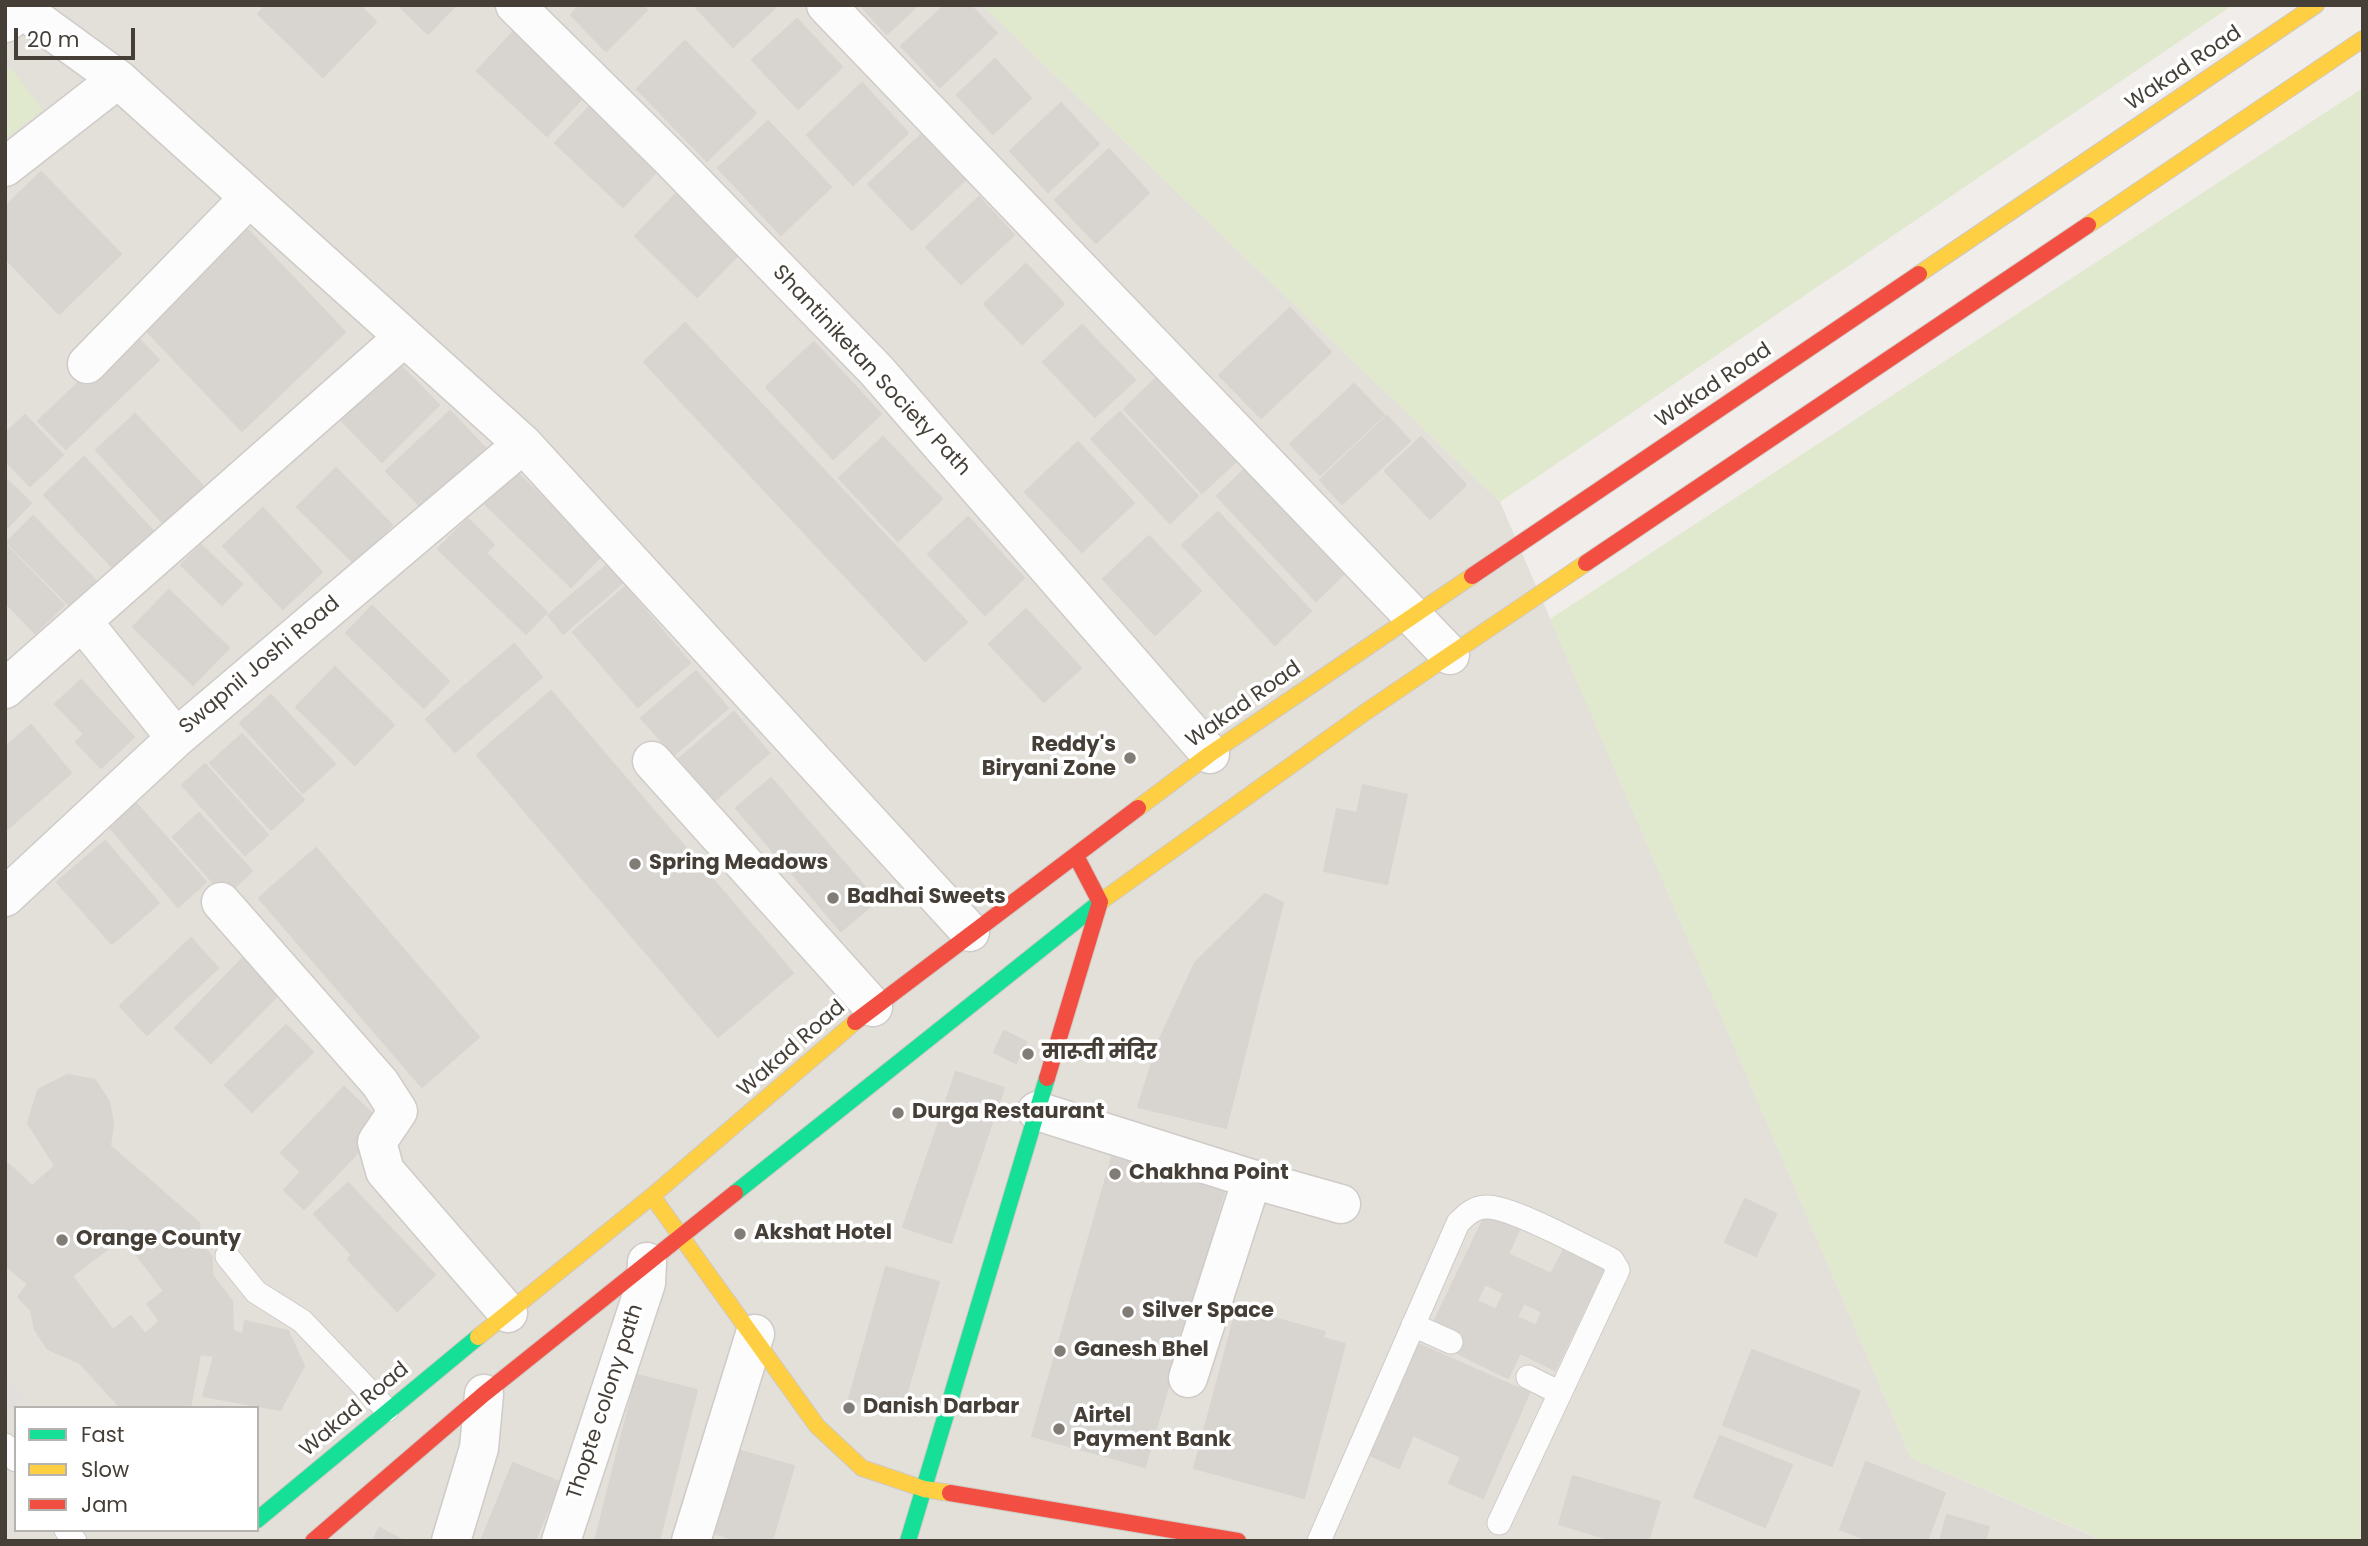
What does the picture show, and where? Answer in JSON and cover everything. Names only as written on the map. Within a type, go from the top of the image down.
[{"type":"main road","name":"Wakad Road","points":[[259,1518],[387,1410],[652,1196],[873,1007],[1210,754],[2316,5]]},
{"type":"main road","points":[[313,1541],[484,1394],[1100,902],[1450,655],[2363,39]]},
{"type":"main road","points":[[908,1541],[1100,902],[1076,856]]},
{"type":"main road","points":[[652,1196],[817,1426],[862,1468],[924,1489],[1141,1532],[1238,1541]]},
{"type":"street","name":"Shantiniketan Society Path","points":[[515,5],[669,157],[876,370],[1210,754]]},
{"type":"street","points":[[826,5],[1450,655]]},
{"type":"street","points":[[5,23],[23,10],[118,79],[523,444],[970,932]]},
{"type":"street","points":[[5,167],[118,79]]},
{"type":"street","points":[[87,364],[250,198]]},
{"type":"street","points":[[5,689],[403,338]]},
{"type":"street","name":"Swapnil Joshi Road","points":[[5,897],[176,738],[523,444]]},
{"type":"street","points":[[82,621],[176,738]]},
{"type":"street","points":[[652,761],[873,1007]]},
{"type":"street","points":[[221,902],[380,1083],[398,1111],[377,1142],[385,1171],[508,1314]]},
{"type":"street","points":[[1037,1111],[1252,1179],[1341,1204]]},
{"type":"street","points":[[1188,1378],[1252,1179]]},
{"type":"street","name":"Thopte colony path","points":[[561,1541],[646,1283],[647,1262]]},
{"type":"street","points":[[691,1541],[754,1335]]},
{"type":"street","points":[[451,1541],[479,1448],[484,1394]]},
{"type":"lane","points":[[1319,1541],[1458,1223],[1469,1212],[1487,1206],[1523,1218],[1612,1260],[1618,1270],[1499,1523]]},
{"type":"lane","points":[[227,1256],[256,1292],[302,1321],[387,1410]]},
{"type":"lane","points":[[1413,1325],[1451,1342]]},
{"type":"lane","points":[[1528,1377],[1560,1393]]},
{"type":"shaded area","points":[[5,5],[982,5],[1500,502],[1911,1458],[2095,1537],[2094,1541],[5,1541]]},
{"type":"shaded area","points":[[5,1376],[24,1398],[5,1414]]},
{"type":"green space","points":[[982,5],[2233,5],[1500,502]]},
{"type":"green space","points":[[11,68],[43,110],[5,139],[5,72]]},
{"type":"green space","points":[[2363,88],[2363,1541],[2094,1541],[2094,1536],[1911,1458],[1550,619]]},
{"type":"building","points":[[266,5],[359,5],[376,22],[323,77],[258,14]]},
{"type":"building","points":[[398,5],[456,5],[428,34]]},
{"type":"building","points":[[580,5],[643,5],[647,10],[606,51],[571,15]]},
{"type":"building","points":[[694,5],[778,5],[733,47]]},
{"type":"building","points":[[860,5],[918,5],[887,34]]},
{"type":"building","points":[[945,5],[970,5],[997,33],[940,87],[901,46]]},
{"type":"building","points":[[797,19],[842,67],[798,109],[752,60]]},
{"type":"building","points":[[515,30],[585,95],[547,136],[477,71]]},
{"type":"building","points":[[685,41],[756,113],[707,161],[637,89]]},
{"type":"building","points":[[995,59],[1031,98],[993,134],[957,95]]},
{"type":"building","points":[[862,83],[908,133],[853,185],[807,135]]},
{"type":"building","points":[[594,102],[662,166],[623,207],[555,143]]},
{"type":"building","points":[[1061,103],[1099,144],[1048,192],[1010,151]]},
{"type":"building","points":[[768,121],[831,187],[781,235],[718,168]]},
{"type":"building","points":[[923,133],[967,178],[912,230],[868,184]]},
{"type":"building","points":[[1109,149],[1149,193],[1096,243],[1055,200]]},
{"type":"building","points":[[41,172],[121,254],[59,314],[5,258],[5,207]]},
{"type":"building","points":[[680,190],[742,251],[697,297],[635,236]]},
{"type":"building","points":[[979,197],[1014,235],[961,284],[926,247]]},
{"type":"building","points":[[247,229],[345,332],[242,431],[143,327]]},
{"type":"building","points":[[1026,264],[1064,304],[1022,344],[984,304]]},
{"type":"building","points":[[1290,308],[1331,352],[1261,418],[1219,375]]},
{"type":"building","points":[[685,323],[967,622],[925,661],[644,362]]},
{"type":"building","points":[[1082,325],[1135,380],[1095,417],[1043,362]]},
{"type":"building","points":[[132,332],[159,360],[66,449],[38,421]]},
{"type":"building","points":[[814,342],[881,414],[833,459],[766,387]]},
{"type":"building","points":[[398,363],[439,405],[382,462],[341,420]]},
{"type":"building","points":[[1166,369],[1245,453],[1202,493],[1124,409]]},
{"type":"building","points":[[1354,384],[1384,415],[1320,475],[1290,444]]},
{"type":"building","points":[[450,411],[489,452],[426,512],[386,471]]},
{"type":"building","points":[[1120,412],[1198,496],[1170,523],[1091,439]]},
{"type":"building","points":[[135,414],[203,486],[164,524],[96,450]]},
{"type":"building","points":[[25,415],[63,455],[30,486],[5,460],[5,434]]},
{"type":"building","points":[[1387,416],[1410,441],[1342,504],[1320,480]]},
{"type":"building","points":[[883,437],[942,499],[898,541],[839,478]]},
{"type":"building","points":[[1421,437],[1466,485],[1430,519],[1385,471]]},
{"type":"building","points":[[1078,442],[1134,503],[1082,552],[1025,492]]},
{"type":"building","points":[[84,457],[155,533],[116,571],[44,495]]},
{"type":"building","points":[[1253,461],[1352,566],[1316,601],[1217,496]]},
{"type":"building","points":[[336,468],[392,525],[354,563],[297,507]]},
{"type":"building","points":[[515,471],[602,555],[571,587],[484,503]]},
{"type":"building","points":[[5,478],[31,503],[8,527],[5,525]]},
{"type":"building","points":[[263,508],[322,572],[283,609],[223,546]]},
{"type":"building","points":[[1218,512],[1311,611],[1275,645],[1182,545]]},
{"type":"building","points":[[33,516],[99,584],[74,610],[7,542]]},
{"type":"building","points":[[968,517],[1024,578],[985,615],[928,554]]},
{"type":"building","points":[[468,519],[494,545],[486,553],[547,612],[526,634],[438,549]]},
{"type":"building","points":[[1149,536],[1201,591],[1155,635],[1103,579]]},
{"type":"building","points":[[5,544],[64,605],[35,633],[5,602]]},
{"type":"building","points":[[201,545],[242,584],[222,605],[181,565]]},
{"type":"building","points":[[606,566],[622,583],[563,634],[548,615]]},
{"type":"building","points":[[625,587],[690,663],[638,707],[573,632]]},
{"type":"building","points":[[169,590],[229,648],[193,685],[133,627]]},
{"type":"building","points":[[372,606],[449,681],[424,708],[346,633]]},
{"type":"building","points":[[1026,609],[1081,668],[1044,702],[989,644]]},
{"type":"building","points":[[514,644],[542,677],[455,752],[426,719]]},
{"type":"building","points":[[335,667],[394,725],[355,765],[296,707]]},
{"type":"building","points":[[696,671],[728,708],[674,755],[641,718]]},
{"type":"building","points":[[81,680],[134,737],[101,768],[76,742],[84,734],[55,704]]},
{"type":"building","name":"Spring Meadows","points":[[551,691],[793,973],[718,1037],[477,755]]},
{"type":"building","points":[[271,695],[335,764],[303,793],[240,723]]},
{"type":"building","points":[[734,712],[769,753],[712,803],[676,761]]},
{"type":"building","points":[[31,725],[71,773],[6,830],[5,747]]},
{"type":"building","points":[[242,734],[304,800],[271,830],[210,763]]},
{"type":"building","points":[[205,764],[268,835],[245,855],[182,785]]},
{"type":"building","points":[[771,778],[877,901],[841,931],[736,808]]},
{"type":"building","points":[[1363,785],[1407,795],[1387,884],[1324,871],[1337,809],[1357,813]]},
{"type":"building","points":[[134,801],[206,882],[178,907],[107,824]]},
{"type":"building","points":[[199,813],[252,871],[225,896],[173,837]]},
{"type":"building","points":[[105,841],[159,903],[112,944],[57,882]]},
{"type":"building","points":[[316,848],[479,1037],[422,1087],[259,898]]},
{"type":"building","points":[[1265,894],[1283,903],[1226,1128],[1138,1107],[1158,1043],[1195,963]]},
{"type":"building","points":[[191,938],[218,968],[147,1035],[120,1006]]},
{"type":"building","points":[[244,957],[280,993],[211,1063],[175,1028]]},
{"type":"building","points":[[286,1025],[313,1052],[252,1112],[225,1085]]},
{"type":"building","points":[[1004,1031],[1026,1042],[1016,1063],[994,1052]]},
{"type":"building","points":[[956,1072],[1004,1088],[951,1243],[903,1227]]},
{"type":"building","name":"Orange County","points":[[68,1075],[95,1080],[109,1102],[113,1124],[110,1146],[199,1223],[201,1244],[212,1257],[212,1275],[232,1301],[233,1331],[243,1334],[245,1321],[288,1331],[304,1366],[280,1410],[203,1396],[214,1356],[200,1354],[190,1406],[119,1406],[80,1363],[48,1349],[35,1330],[31,1310],[18,1297],[28,1284],[7,1267],[5,1161],[32,1186],[55,1166],[28,1123],[38,1090]],"holes":[[[123,1237],[164,1291],[147,1304],[160,1321],[145,1334],[131,1316],[113,1330],[72,1276]]]},
{"type":"building","points":[[344,1087],[384,1125],[304,1209],[284,1190],[301,1172],[281,1153]]},
{"type":"building","name":"Silver Space","points":[[1112,1157],[1225,1189],[1145,1467],[1032,1436]]},
{"type":"building","points":[[348,1183],[435,1275],[397,1311],[348,1259],[352,1255],[314,1214]]},
{"type":"building","points":[[1745,1199],[1776,1214],[1756,1256],[1725,1242]]},
{"type":"building","points":[[1486,1214],[1519,1230],[1508,1254],[1551,1274],[1563,1251],[1603,1270],[1555,1370],[1520,1353],[1508,1378],[1455,1352],[1464,1334],[1435,1320]],"holes":[[[1485,1284],[1504,1293],[1496,1310],[1477,1301]],[[1524,1303],[1542,1312],[1536,1326],[1517,1317]]]},
{"type":"building","points":[[886,1267],[939,1282],[901,1413],[849,1399]]},
{"type":"building","points":[[1259,1314],[1325,1332],[1323,1338],[1345,1344],[1304,1498],[1194,1468],[1235,1315],[1257,1321]]},
{"type":"building","points":[[1411,1341],[1529,1393],[1483,1498],[1449,1483],[1461,1457],[1413,1435],[1399,1468],[1363,1452]]},
{"type":"building","points":[[1752,1350],[1860,1391],[1832,1466],[1723,1425]]},
{"type":"building","points":[[637,1375],[697,1390],[659,1541],[595,1541]]},
{"type":"building","points":[[1720,1436],[1792,1465],[1765,1527],[1694,1497]]},
{"type":"building","points":[[737,1450],[794,1466],[772,1541],[739,1541],[713,1533]]},
{"type":"building","points":[[1866,1462],[1945,1493],[1927,1541],[1870,1541],[1840,1529]]},
{"type":"building","points":[[513,1463],[559,1482],[535,1541],[481,1541]]},
{"type":"building","points":[[1573,1476],[1660,1502],[1648,1541],[1615,1541],[1559,1524]]},
{"type":"building","points":[[1947,1515],[1989,1527],[1985,1541],[1940,1541]]},
{"type":"building","points":[[379,1528],[404,1541],[373,1541]]},
{"type":"traffic: fast","points":[[735,1193],[1100,902]]},
{"type":"traffic: fast","points":[[908,1541],[1047,1078]]},
{"type":"traffic: fast","points":[[259,1518],[478,1337]]},
{"type":"traffic: slow","points":[[1919,274],[2316,5]]},
{"type":"traffic: slow","points":[[2088,225],[2363,39]]},
{"type":"traffic: slow","points":[[1100,902],[1367,711],[1586,563]]},
{"type":"traffic: slow","points":[[1138,808],[1210,754],[1472,576]]},
{"type":"traffic: slow","points":[[478,1337],[652,1196],[855,1022]]},
{"type":"traffic: slow","points":[[652,1196],[817,1426],[862,1468],[924,1489],[950,1493]]},
{"type":"traffic: jam","points":[[1586,563],[2088,225]]},
{"type":"traffic: jam","points":[[1472,576],[1919,274]]},
{"type":"traffic: jam","points":[[855,1022],[1138,808]]},
{"type":"traffic: jam","points":[[1047,1078],[1100,902],[1076,856]]},
{"type":"traffic: jam","points":[[313,1541],[484,1394],[735,1193]]},
{"type":"traffic: jam","points":[[950,1493],[1238,1541]]},
{"type":"place","name":"Reddy's Biryani Zone","points":[[1130,758]]},
{"type":"place","name":"Spring Meadows","points":[[635,864]]},
{"type":"place","name":"Badhai Sweets","points":[[833,898]]},
{"type":"place","name":"मारूती मंदिर","points":[[1028,1054]]},
{"type":"place","name":"Durga Restaurant","points":[[898,1113]]},
{"type":"place","name":"Chakhna Point","points":[[1115,1174]]},
{"type":"place","name":"Akshat Hotel","points":[[740,1234]]},
{"type":"place","name":"Orange County","points":[[62,1240]]},
{"type":"place","name":"Silver Space","points":[[1128,1312]]},
{"type":"place","name":"Ganesh Bhel","points":[[1060,1351]]},
{"type":"place","name":"Danish Darbar","points":[[849,1408]]},
{"type":"place","name":"Airtel Payment Bank","points":[[1059,1429]]}]
